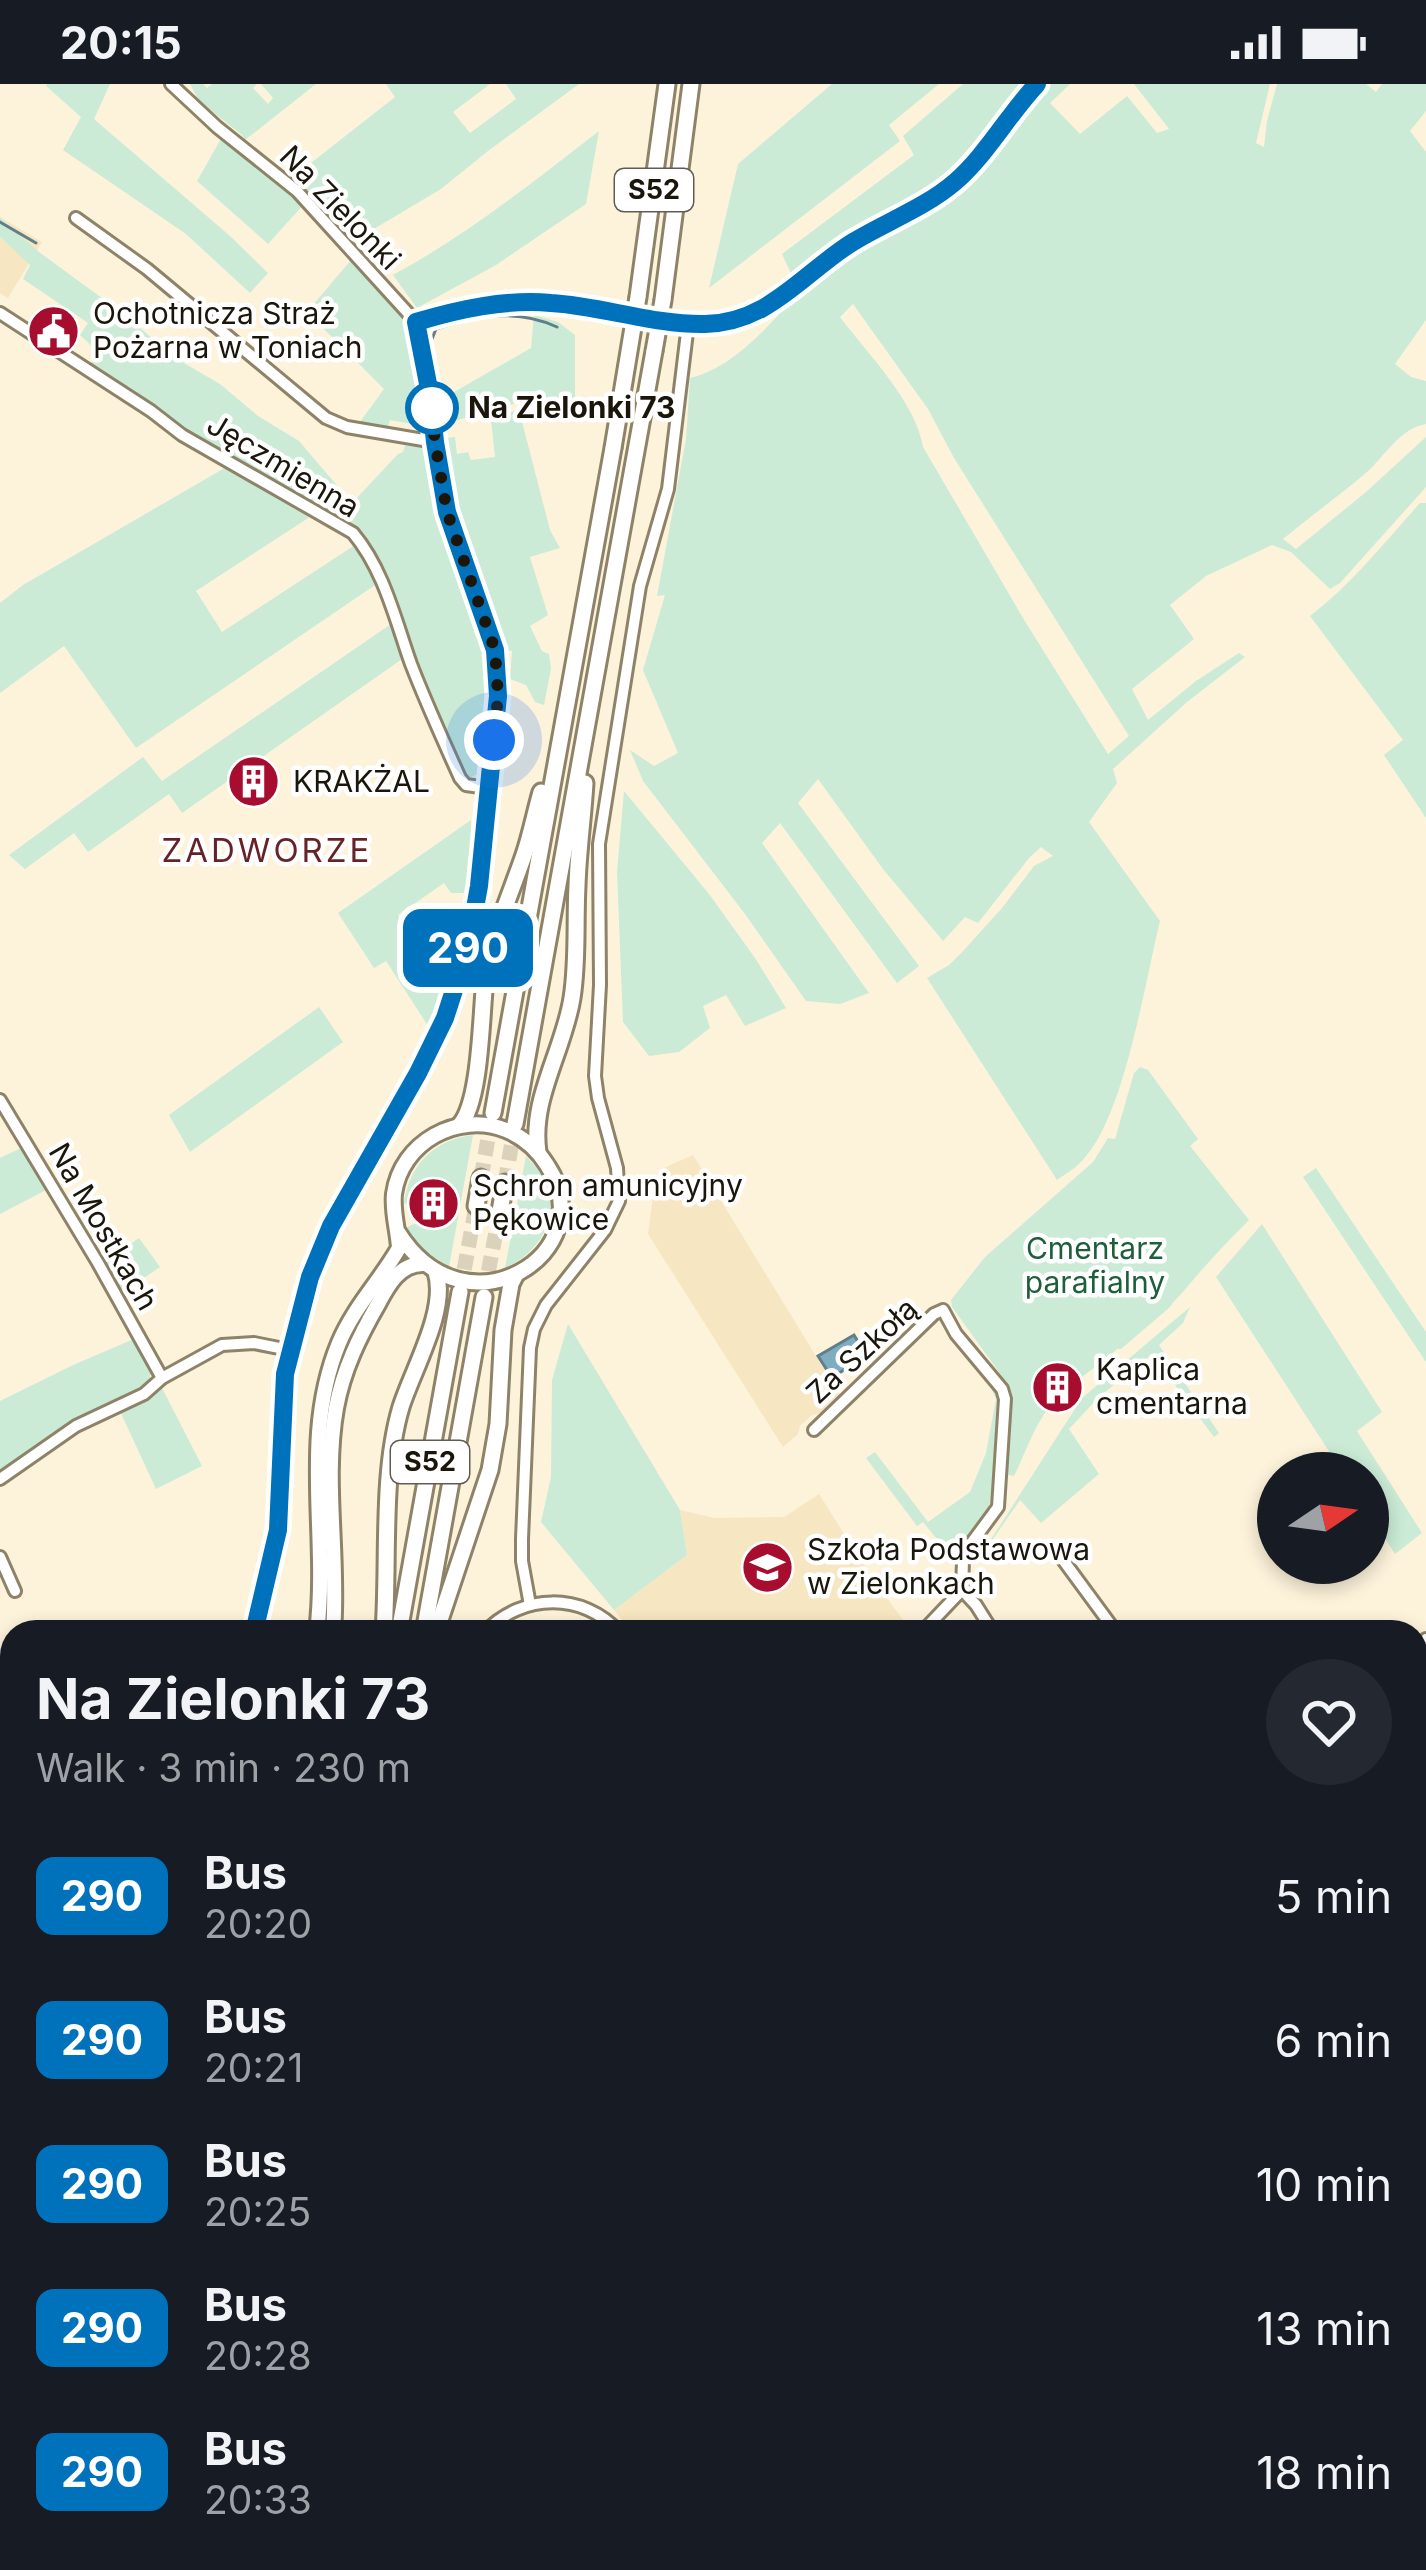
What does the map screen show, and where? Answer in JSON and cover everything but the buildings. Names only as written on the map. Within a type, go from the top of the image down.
[{"type":"highway","name":"S52","points":[[493,1113],[613,448],[667,84]]},
{"type":"highway","name":"S52","points":[[515,1124],[663,299],[691,84]]},
{"type":"highway","points":[[538,1152],[535,1136],[541,1100],[568,1018],[575,978],[586,728]]},
{"type":"highway","points":[[460,1125],[472,1095],[491,954],[557,752]]},
{"type":"highway","points":[[476,1206],[481,1178]]},
{"type":"highway","points":[[500,1210],[505,1183]]},
{"type":"highway","points":[[385,1620],[393,1447],[401,1407],[437,1305],[439,1285],[430,1268]]},
{"type":"highway","points":[[440,1620],[490,1470],[502,1330],[515,1276]]},
{"type":"highway","name":"S52","points":[[401,1620],[460,1292]]},
{"type":"highway","name":"S52","points":[[426,1620],[484,1297]]},
{"type":"main road","points":[[318,1620],[317,1444],[322,1401],[340,1340],[399,1249],[394,1190],[403,1167],[423,1142],[444,1130],[485,1124],[506,1130],[538,1152],[555,1179],[557,1229],[547,1247],[515,1276],[472,1283],[416,1263],[388,1287],[359,1338],[341,1386],[332,1445],[334,1620]]},
{"type":"main road","points":[[398,1232],[430,1268]]},
{"type":"street","name":"Na Zielonki","points":[[171,84],[297,191],[416,322]]},
{"type":"street","points":[[257,1620],[278,1530],[281,1414],[290,1350],[310,1277],[331,1226],[418,1073],[450,1005],[468,947],[479,886],[498,696],[495,650],[447,512],[416,322],[473,307],[549,302],[688,324],[748,317],[768,307],[838,252],[953,184],[1037,84]]},
{"type":"street","points":[[76,218],[147,269],[326,418],[346,427],[435,442]]},
{"type":"street","name":"Jęczmienna","points":[[0,313],[182,435],[353,533],[379,572],[426,703],[460,778],[466,785],[488,788]]},
{"type":"street","points":[[530,1604],[522,1539],[530,1348],[540,1314],[605,1230],[619,1202],[617,1168],[595,1076],[600,985],[598,844],[640,586],[670,475],[688,324]]},
{"type":"street","name":"Na Mostkach","points":[[0,1100],[162,1378]]},
{"type":"street","name":"Za Szkołą","points":[[814,1430],[943,1310],[1005,1399],[998,1507],[967,1549],[962,1589]]},
{"type":"street","points":[[0,1479],[71,1429],[144,1394],[162,1378],[222,1345],[254,1343],[290,1350]]},
{"type":"street","points":[[1055,1549],[1107,1620]]},
{"type":"street","points":[[0,1557],[15,1591]]},
{"type":"street","points":[[933,1620],[962,1589],[985,1620]]},
{"type":"street","points":[[498,1620],[530,1604],[556,1602],[588,1608],[606,1620]]},
{"type":"shaded area","points":[[0,217],[42,242],[8,298],[0,293]]},
{"type":"shaded area","points":[[693,1155],[841,1397],[812,1415],[783,1447],[648,1234],[654,1189],[665,1182],[659,1170]]},
{"type":"shaded area","name":"Szkoła Podstawowa w Zielonkach","points":[[819,1494],[903,1620],[622,1620],[614,1610],[687,1555],[680,1510],[715,1518],[784,1517]]},
{"type":"green space","points":[[47,84],[110,84],[94,119],[268,273],[250,293],[186,234],[63,150],[81,117]]},
{"type":"green space","points":[[190,84],[207,88],[257,84],[253,88],[268,104],[273,98],[261,84],[316,84],[245,140],[199,101]]},
{"type":"green space","points":[[386,84],[490,84],[453,112],[470,133],[516,99],[506,84],[579,84],[441,189],[362,236],[338,226],[293,177],[395,97]]},
{"type":"green space","points":[[832,84],[939,84],[889,125],[900,141],[709,288],[738,164]]},
{"type":"green space","points":[[963,84],[1030,84],[959,170],[827,251],[794,280],[782,254],[914,155],[903,136]]},
{"type":"green space","points":[[1047,84],[1070,84],[1050,103],[1080,134],[1127,96],[1157,133],[1169,129],[1134,84],[1270,84],[1256,143],[1264,147],[1277,84],[1366,84],[1376,92],[1382,84],[1426,84],[1426,111],[1410,131],[1426,152],[1426,320],[1395,364],[1411,377],[1426,381],[1426,424],[1400,437],[1367,472],[1283,539],[1296,549],[1426,437],[1426,487],[1330,589],[1291,552],[1272,545],[1206,576],[1170,605],[1194,639],[1132,689],[1148,720],[1239,653],[1245,657],[1113,769],[1117,783],[1089,822],[1160,921],[1112,1109],[1086,1156],[1057,1180],[927,978],[964,950],[1034,866],[1053,856],[1041,847],[978,923],[965,917],[943,941],[818,779],[798,803],[919,966],[897,983],[780,823],[762,843],[869,993],[840,1004],[806,1001],[643,781],[630,750],[654,766],[678,753],[643,670],[665,595],[657,596],[686,439],[690,378],[746,347],[839,259],[950,194]],"holes":[[[853,304],[928,409],[1129,736],[1108,754],[923,447],[901,396],[840,317]]]},
{"type":"green space","points":[[599,131],[586,204],[496,265],[417,308],[393,275],[473,225]]},
{"type":"green space","points":[[222,137],[304,204],[268,244],[197,181]]},
{"type":"green space","points":[[0,218],[177,359],[299,441],[352,503],[405,445],[428,449],[435,494],[484,641],[487,697],[479,773],[471,777],[461,773],[356,532],[323,508],[188,433],[149,402],[88,367],[99,353],[80,335],[88,323],[23,279],[30,265],[0,237]]},
{"type":"green space","points":[[351,260],[407,328],[422,384],[424,432],[417,433],[418,425],[390,420],[388,426],[360,422],[384,389],[307,312]]},
{"type":"green space","points":[[534,315],[558,322],[575,335],[575,405],[545,412],[517,403],[444,424],[440,400],[531,348]]},
{"type":"green space","points":[[519,410],[550,530],[560,548],[530,557],[548,615],[530,626],[542,651],[549,654],[544,705],[535,702],[526,685],[510,679],[512,651],[501,649],[455,514],[446,438],[455,437],[457,454],[468,452],[471,460],[495,457],[491,420]]},
{"type":"green space","points":[[228,466],[316,513],[196,591],[222,632],[358,543],[378,583],[136,748],[64,646],[0,693],[0,603]]},
{"type":"green space","points":[[1420,503],[1426,503],[1426,818],[1384,755],[1403,740],[1310,616],[1354,576]]},
{"type":"green space","points":[[394,622],[405,657],[182,813],[169,794],[88,852],[74,833],[25,869],[9,855],[143,757],[162,781]]},
{"type":"green space","points":[[624,791],[709,894],[786,1008],[745,1026],[726,995],[703,1006],[710,1028],[679,1052],[649,1056],[623,1022],[617,872]]},
{"type":"green space","points":[[471,820],[470,893],[451,893],[444,883],[398,915],[452,1001],[432,1032],[386,961],[374,968],[338,913]]},
{"type":"green space","points":[[319,1007],[343,1042],[190,1152],[169,1115]]},
{"type":"green space","name":"Cmentarz parafialny","points":[[1140,1067],[1148,1070],[1198,1139],[1190,1146],[1249,1220],[1170,1307],[1056,1399],[1037,1426],[1014,1476],[1004,1474],[1009,1386],[951,1300],[985,1257],[1093,1162],[1108,1138],[1115,1139],[1134,1073]]},
{"type":"green space","points":[[473,1135],[449,1267],[418,1246],[407,1227],[444,1211],[434,1191],[411,1208],[404,1202],[412,1176],[426,1156],[447,1142]]},
{"type":"green space","points":[[23,1147],[48,1189],[0,1214],[0,1158]]},
{"type":"green space","points":[[526,1156],[547,1183],[551,1212],[535,1245],[505,1268]]},
{"type":"green space","points":[[1316,1168],[1426,1332],[1426,1362],[1303,1177]]},
{"type":"green space","points":[[1262,1224],[1382,1412],[1357,1431],[1370,1452],[1329,1452],[1216,1277]]},
{"type":"green space","points":[[139,1238],[160,1267],[125,1291],[117,1288],[102,1265]]},
{"type":"green space","points":[[1190,1307],[1183,1323],[1159,1345],[1219,1433],[1214,1437],[1152,1354],[1099,1397],[1069,1429],[1099,1474],[1041,1523],[1020,1500],[970,1572],[1082,1398]]},
{"type":"green space","points":[[568,1324],[680,1510],[687,1555],[614,1610],[541,1522],[551,1477],[552,1380]]},
{"type":"green space","points":[[136,1338],[153,1367],[141,1388],[68,1427],[0,1472],[0,1401]]},
{"type":"green space","points":[[984,1373],[1002,1399],[998,1467],[989,1506],[961,1548],[958,1565],[923,1522],[917,1526],[866,1458],[875,1452],[928,1522],[970,1492],[986,1453],[996,1399]]},
{"type":"green space","points":[[161,1386],[202,1466],[156,1489],[119,1409]]},
{"type":"green space","points":[[1389,1481],[1422,1533],[1395,1554],[1389,1545]]},
{"type":"water","points":[[854,1335],[866,1355],[832,1378],[818,1356]]},
{"type":"waterway","points":[[0,222],[36,243]]},
{"type":"waterway","points":[[439,420],[430,344],[436,329],[497,316],[527,317],[557,327]]},
{"type":"tunnel","points":[[481,1178],[492,1116]]},
{"type":"tunnel","points":[[505,1183],[515,1124]]},
{"type":"tunnel","points":[[460,1292],[476,1206]]},
{"type":"tunnel","points":[[484,1294],[500,1211]]},
{"type":"bus line","name":"290","points":[[257,1620],[278,1530],[285,1374],[310,1277],[331,1226],[445,1018],[468,947],[479,886],[498,672],[495,650],[447,512],[416,322],[473,307],[549,302],[688,324],[748,317],[787,294],[856,240],[953,184],[1037,84]]},
{"type":"place","name":"Ochotnicza Straż Pożarna w Toniach","points":[[54,331]]},
{"type":"place","name":"Na Zielonki 73","points":[[432,408]]},
{"type":"place","name":"KRAKŻAL","points":[[254,782]]},
{"type":"place","name":"Schron amunicyjny Pękowice","points":[[434,1203]]},
{"type":"place","name":"Kaplica cmentarna","points":[[1057,1387]]},
{"type":"place","name":"Szkoła Podstawowa w Zielonkach","points":[[768,1567]]},
{"type":"district","name":"ZADWORZE","points":[[267,850]]},
{"type":"route","points":[[432,408],[431,400],[447,512],[495,650],[494,740]]}]
